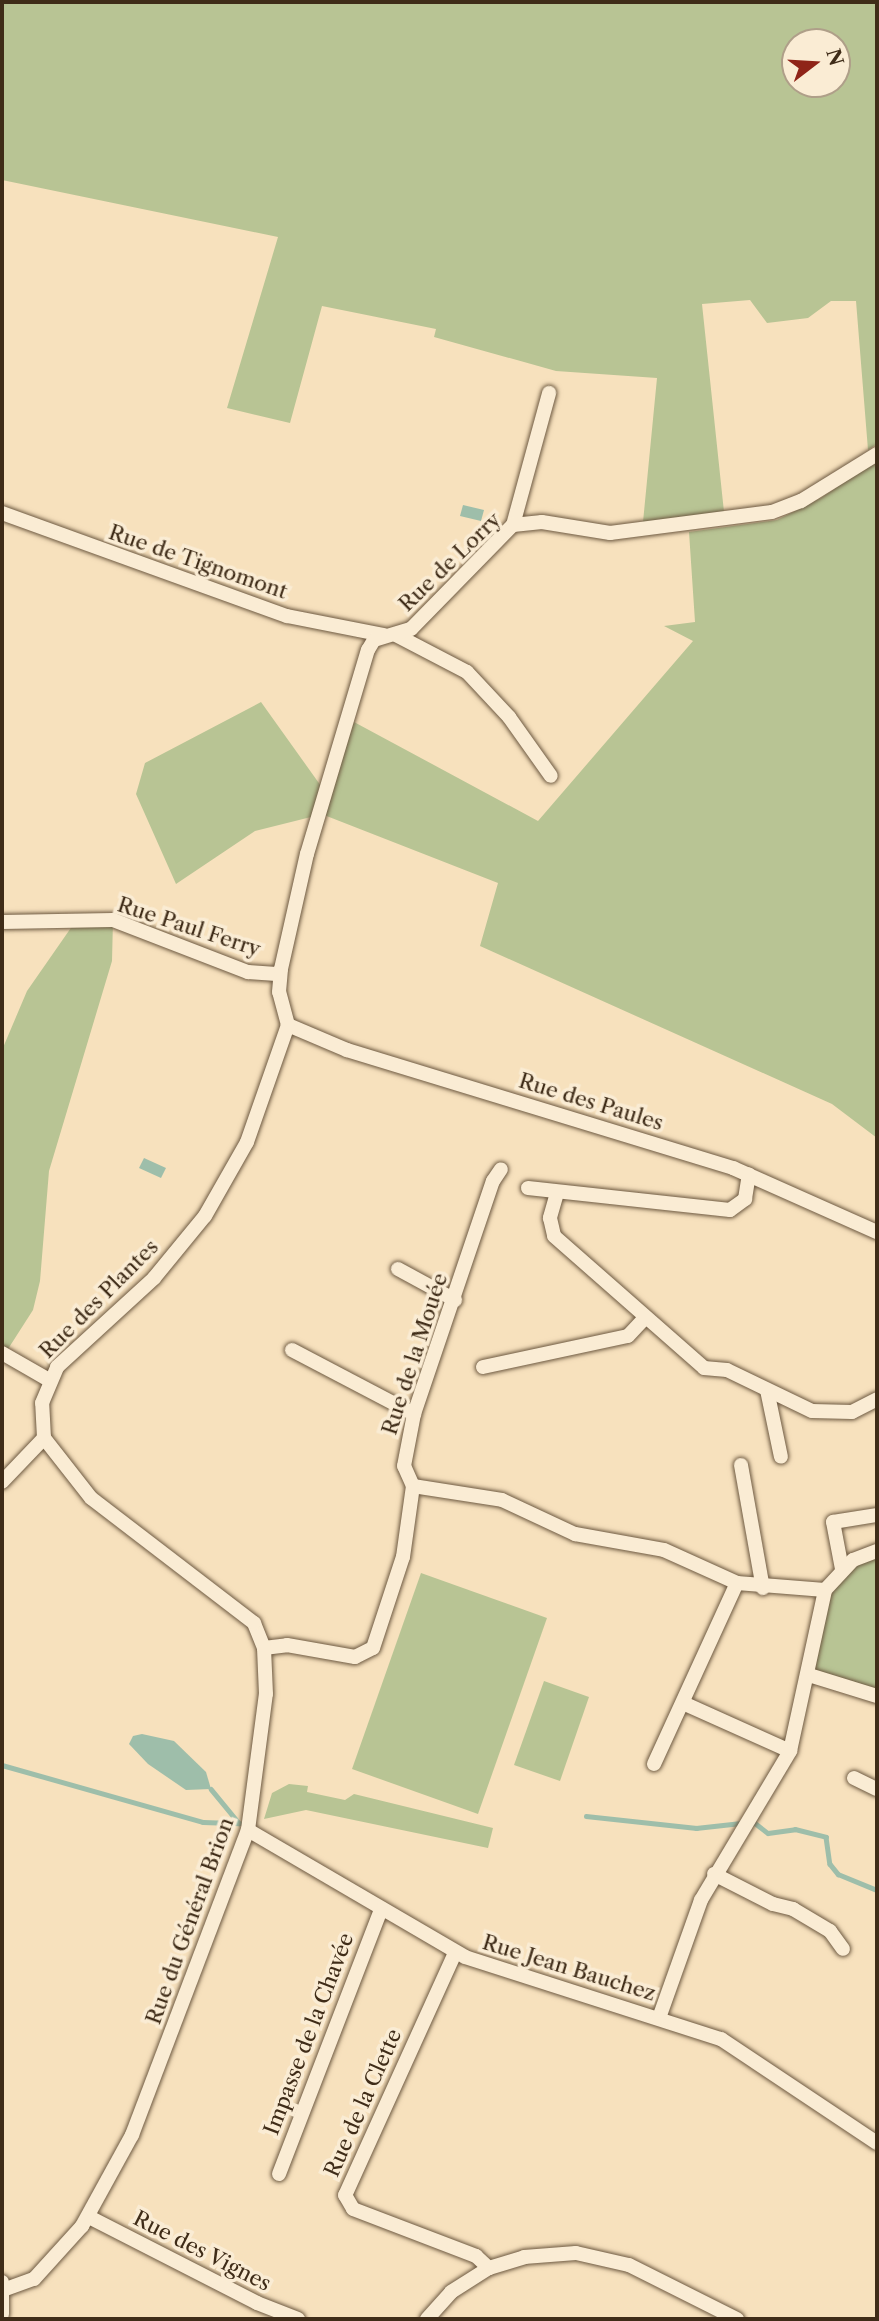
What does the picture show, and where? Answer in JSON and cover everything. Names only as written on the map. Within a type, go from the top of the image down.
[{"type":"street","points":[[513,525],[549,393]]},
{"type":"street","name":"Rue de Lorry","points":[[288,1025],[282,1006],[280,974],[307,854],[368,650],[426,615],[513,525],[542,522],[610,533],[772,512],[801,501],[877,454]]},
{"type":"street","name":"Rue de Tignomont","points":[[2,513],[274,611],[390,635],[467,672],[509,717],[551,776]]},
{"type":"street","name":"Rue Paul Ferry","points":[[2,922],[113,920],[248,972],[280,974]]},
{"type":"street","name":"Rue des Paules","points":[[288,1025],[347,1050],[749,1174],[877,1232]]},
{"type":"street","name":"Rue des Plantes","points":[[44,1438],[40,1422],[49,1380],[57,1367],[154,1278],[205,1216],[247,1142],[288,1025]]},
{"type":"street","name":"Rue de la Mouée","points":[[264,1648],[287,1646],[355,1657],[369,1653],[403,1557],[413,1486],[404,1466],[414,1415],[489,1193],[501,1169]]},
{"type":"street","points":[[528,1188],[730,1210],[745,1199],[749,1174]]},
{"type":"street","points":[[557,1193],[550,1218],[554,1236],[704,1368],[727,1370],[812,1411],[831,1414],[852,1412],[877,1399]]},
{"type":"street","points":[[398,1269],[455,1300]]},
{"type":"street","points":[[483,1367],[628,1336],[645,1318]]},
{"type":"street","points":[[292,1350],[414,1415]]},
{"type":"street","points":[[2,1353],[49,1380]]},
{"type":"street","points":[[767,1390],[781,1457]]},
{"type":"street","points":[[2,1482],[44,1438]]},
{"type":"street","name":"Rue du Général Brion","points":[[2,2286],[34,2279],[89,2217],[132,2135],[248,1830],[266,1694],[264,1648],[254,1623],[91,1498],[44,1438]]},
{"type":"street","points":[[740,1465],[763,1588]]},
{"type":"street","points":[[413,1486],[502,1500],[575,1534],[664,1550],[737,1583],[763,1588],[825,1590]]},
{"type":"street","points":[[842,1569],[833,1522],[877,1515]]},
{"type":"street","points":[[659,2018],[683,1941],[714,1874],[790,1751],[809,1675],[825,1590],[842,1569],[877,1551]]},
{"type":"street","points":[[654,1764],[737,1583]]},
{"type":"street","points":[[809,1675],[877,1696]]},
{"type":"street","points":[[683,1703],[790,1751]]},
{"type":"street","points":[[854,1778],[877,1789]]},
{"type":"street","name":"Rue Jean Bauchez","points":[[248,1830],[455,1952],[721,2039],[877,2143]]},
{"type":"street","points":[[714,1874],[773,1904],[793,1909],[830,1931],[843,1949]]},
{"type":"street","name":"Impasse de la Chavée","points":[[279,2174],[381,1909]]},
{"type":"street","name":"Rue de la Clette","points":[[455,1952],[345,2195],[353,2209],[476,2256],[489,2268]]},
{"type":"street","name":"Rue des Vignes","points":[[89,2217],[257,2303],[298,2319]]},
{"type":"street","points":[[427,2319],[452,2292],[489,2268],[550,2253],[604,2257],[652,2275],[735,2319]]},
{"type":"street","points":[[2,2286],[2,2314]]},
{"type":"shaded area","points":[[2,2],[877,2],[877,444],[868,450],[856,301],[831,301],[808,318],[767,323],[750,300],[702,304],[724,512],[643,522],[657,378],[556,371],[434,337],[436,329],[322,306],[290,423],[227,408],[278,237],[2,180]]},
{"type":"shaded area","points":[[877,460],[877,1138],[832,1104],[480,946],[498,883],[324,815],[354,722],[538,821],[693,641],[664,626],[695,622],[689,532],[777,520],[821,498]]},
{"type":"shaded area","points":[[463,505],[484,510],[481,521],[460,516]]},
{"type":"shaded area","points":[[261,702],[321,786],[311,817],[255,831],[176,884],[136,794],[145,763]]},
{"type":"shaded area","points":[[113,920],[112,961],[49,1171],[40,1281],[33,1310],[8,1349],[2,1346],[2,1050],[27,991],[75,922]]},
{"type":"shaded area","points":[[144,1158],[166,1168],[161,1178],[139,1168]]},
{"type":"shaded area","points":[[877,1551],[877,1696],[809,1675],[825,1590],[842,1569]]},
{"type":"shaded area","points":[[421,1573],[547,1618],[478,1814],[352,1769]]},
{"type":"shaded area","points":[[544,1681],[589,1697],[560,1781],[514,1765]]},
{"type":"shaded area","points":[[142,1734],[174,1741],[206,1772],[211,1789],[186,1790],[148,1764],[129,1744],[133,1736]]},
{"type":"shaded area","points":[[289,1784],[308,1786],[307,1792],[345,1800],[354,1794],[493,1828],[488,1848],[306,1810],[264,1819],[272,1793]]},
{"type":"waterway","points":[[2,1765],[203,1822],[239,1823]]},
{"type":"waterway","points":[[211,1789],[239,1823]]},
{"type":"waterway","points":[[586,1816],[696,1828],[741,1823]]},
{"type":"waterway","points":[[755,1823],[768,1833],[795,1829],[826,1837],[830,1864],[838,1874],[877,1890]]}]
